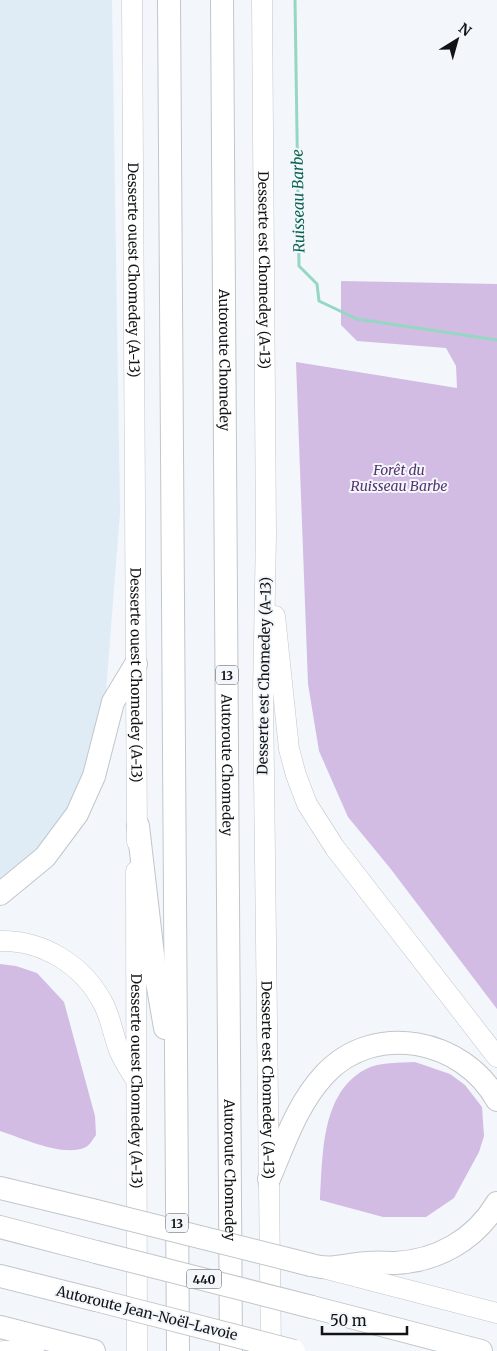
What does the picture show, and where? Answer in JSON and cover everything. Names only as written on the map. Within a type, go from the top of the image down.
[{"type":"highway","name":"13","points":[[170,0],[178,1351]]},
{"type":"highway","name":"Autoroute Chomedey","points":[[222,0],[231,1351]]},
{"type":"highway","points":[[0,894],[45,857],[77,814],[94,776],[113,702],[136,664]]},
{"type":"highway","points":[[138,826],[154,964],[176,1095]]},
{"type":"highway","points":[[269,1178],[294,1118],[315,1085],[345,1058],[372,1046],[407,1042],[444,1051],[476,1072],[497,1100]]},
{"type":"highway","points":[[0,1188],[319,1267],[368,1262],[410,1261],[434,1255],[455,1246],[471,1235],[486,1220],[497,1203]]},
{"type":"highway","name":"440","points":[[0,1227],[481,1351]]},
{"type":"highway","name":"Autoroute Jean-Noël-Lavoie","points":[[0,1276],[294,1351]]},
{"type":"highway","points":[[0,1327],[94,1351]]},
{"type":"main road","name":"Desserte ouest Chomedey (A-13)","points":[[132,0],[138,826],[134,909],[137,1351]]},
{"type":"main road","name":"Desserte est Chomedey (A-13)","points":[[262,0],[266,534],[262,694],[271,1351]]},
{"type":"main road","points":[[266,534],[287,733],[292,763],[301,789],[315,818],[335,848],[497,1057]]},
{"type":"main road","points":[[0,941],[24,942],[46,950],[65,960],[83,975],[102,1002],[119,1050],[136,1080]]},
{"type":"main road","points":[[0,1178],[30,1195]]},
{"type":"main road","points":[[319,1267],[497,1313]]},
{"type":"main road","points":[[4,1351],[34,1351]]},
{"type":"shaded area","points":[[0,0],[112,0],[120,512],[105,704],[77,798],[32,860],[0,882]]},
{"type":"green space","name":"Forêt du Ruisseau Barbe","points":[[341,281],[497,284],[497,1009],[390,868],[348,817],[319,751],[308,684],[296,362],[457,388],[456,366],[446,348],[357,341],[341,325]]},
{"type":"green space","points":[[0,964],[16,966],[37,973],[64,1002],[95,1116],[96,1135],[86,1147],[77,1150],[55,1149],[0,1131]]},
{"type":"green space","points":[[415,1062],[450,1074],[465,1085],[482,1107],[484,1136],[479,1152],[454,1198],[426,1217],[383,1217],[320,1200],[327,1127],[332,1110],[340,1094],[351,1080],[366,1069],[390,1063]]},
{"type":"waterway","name":"Ruisseau Barbe","points":[[295,0],[299,266],[317,284],[319,301],[357,319],[497,340]]}]
